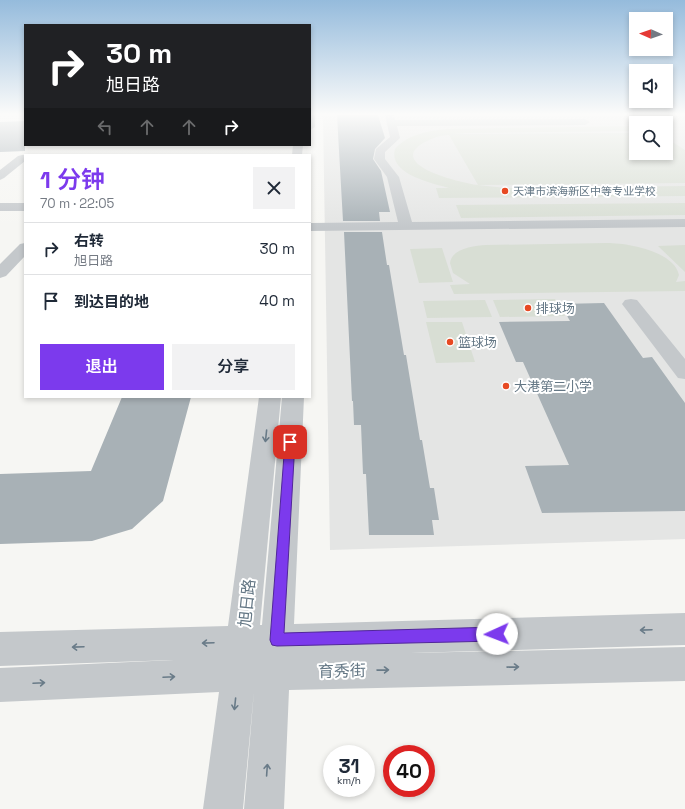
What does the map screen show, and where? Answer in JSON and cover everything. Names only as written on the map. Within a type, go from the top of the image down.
[{"type":"street","points":[[380,153],[379,159],[394,177],[406,226]]},
{"type":"street","points":[[0,176],[22,158]]},
{"type":"street","points":[[0,207],[24,207]]},
{"type":"street","points":[[311,227],[685,223]]},
{"type":"street","points":[[0,274],[24,248]]},
{"type":"street","points":[[631,304],[685,373]]},
{"type":"street","name":"旭日路","points":[[223,809],[270,398]]},
{"type":"street","points":[[264,809],[293,398]]},
{"type":"street","points":[[0,649],[685,629]]},
{"type":"street","name":"育秀街","points":[[0,685],[238,674],[685,664]]},
{"type":"shaded area","name":"大港第二小学","points":[[324,153],[629,153],[629,160],[673,160],[673,153],[685,153],[685,539],[330,550]]},
{"type":"shaded area","points":[[395,153],[413,153],[415,160],[422,167],[433,173],[446,178],[478,185],[506,188],[685,186],[685,196],[439,198],[436,188],[449,188],[413,176],[404,171],[398,165],[395,158]]},
{"type":"shaded area","points":[[459,153],[629,153],[629,160],[673,160],[673,153],[685,153],[685,183],[478,185]]},
{"type":"shaded area","points":[[685,203],[685,215],[461,218],[456,205]]},
{"type":"shaded area","points":[[607,243],[637,247],[659,254],[675,267],[679,275],[676,282],[685,281],[685,291],[454,294],[450,285],[470,284],[453,273],[450,263],[455,254],[470,247],[486,245]]},
{"type":"shaded area","points":[[685,245],[685,272],[658,246]]},
{"type":"shaded area","points":[[442,248],[453,282],[419,283],[410,249]]},
{"type":"shaded area","name":"排球场","points":[[555,299],[565,316],[500,317],[493,300]]},
{"type":"shaded area","points":[[485,300],[492,317],[427,318],[423,301]]},
{"type":"shaded area","name":"篮球场","points":[[426,322],[462,322],[475,362],[436,363]]},
{"type":"building","points":[[339,153],[374,153],[373,159],[381,171],[390,212],[379,212],[380,221],[343,221]]},
{"type":"building","points":[[344,232],[382,232],[404,355],[406,355],[420,440],[422,440],[430,488],[434,488],[439,520],[432,520],[434,535],[369,535],[366,474],[363,474],[361,425],[354,425],[352,401]]},
{"type":"building","points":[[604,303],[643,358],[652,357],[685,403],[685,511],[542,513],[525,466],[569,465],[523,362],[516,362],[499,322],[570,321],[560,304]]},
{"type":"building","points":[[122,398],[191,398],[163,501],[132,529],[92,541],[0,544],[0,474],[91,471]]},
{"type":"place","name":"天津市滨海新区中等专业学校","points":[[505,191]]},
{"type":"place","name":"排球场","points":[[528,308]]},
{"type":"place","name":"篮球场","points":[[450,342]]},
{"type":"place","name":"大港第二小学","points":[[506,386]]},
{"type":"route","points":[[290,442],[277,640],[497,634]]}]
